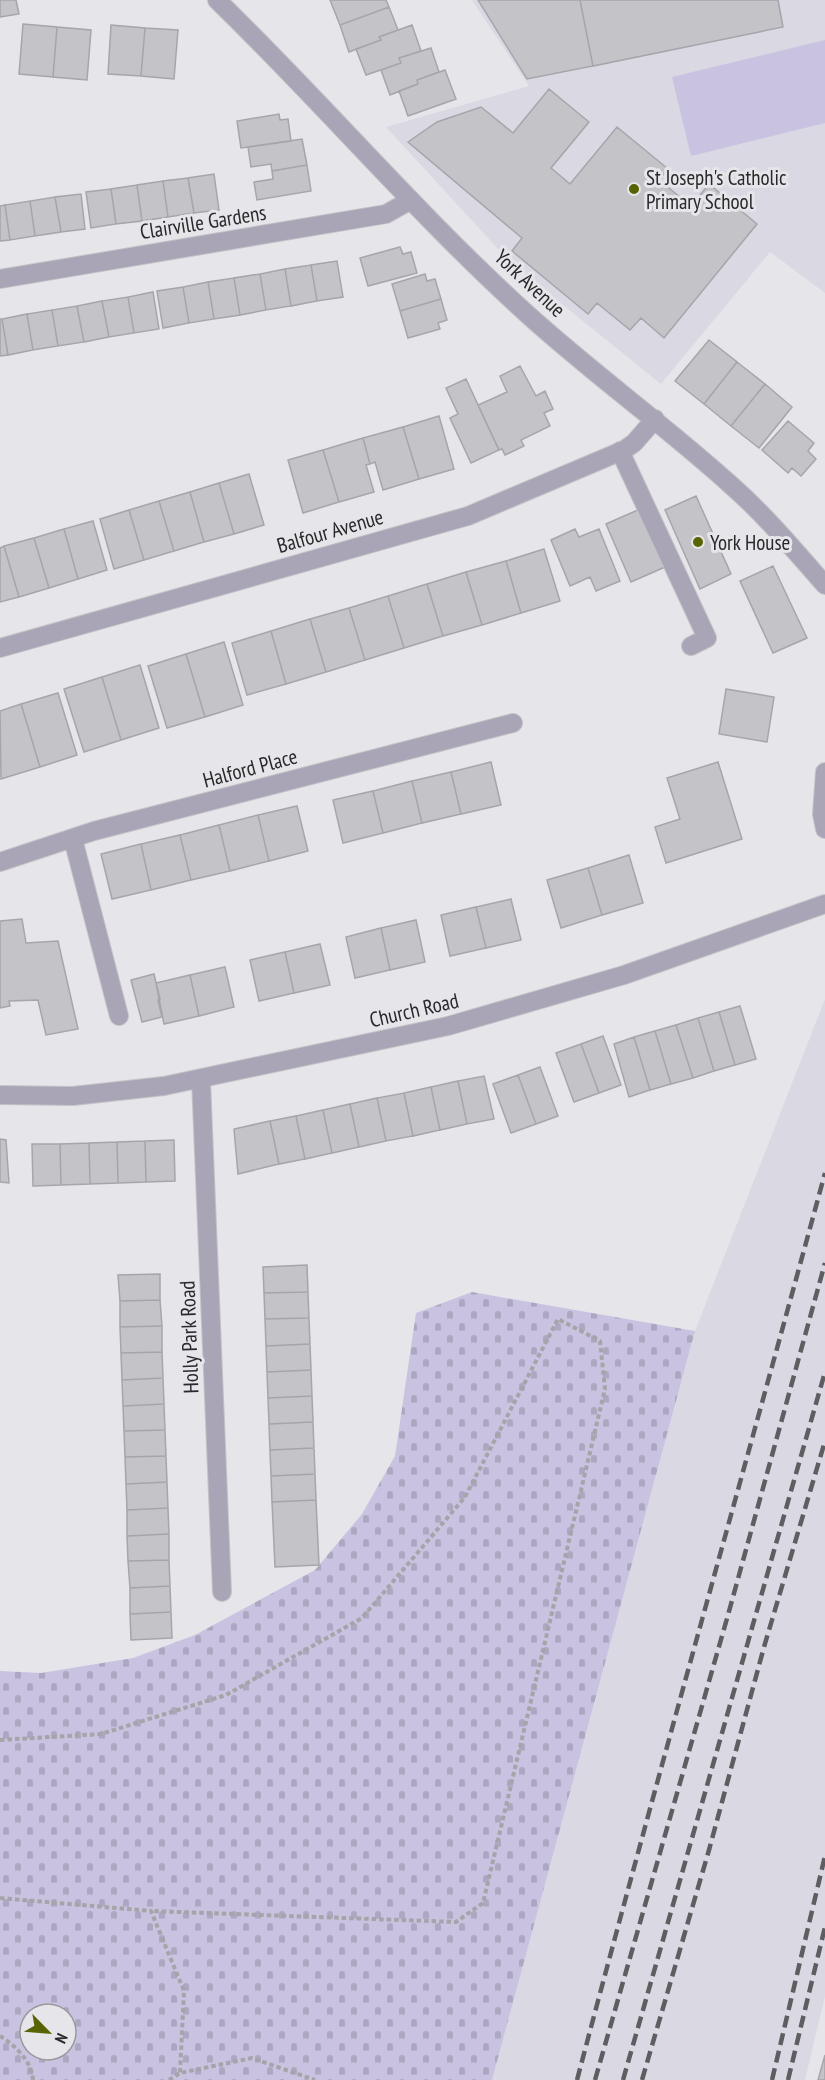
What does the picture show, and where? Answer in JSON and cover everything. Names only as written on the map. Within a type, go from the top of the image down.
[{"type":"street","name":"York Avenue","points":[[217,0],[411,200],[527,314],[655,419],[733,487],[825,585]]},
{"type":"street","name":"Clairville Gardens","points":[[0,279],[386,214],[411,200]]},
{"type":"street","name":"Balfour Avenue","points":[[0,648],[468,516],[622,450],[634,443],[655,419]]},
{"type":"street","points":[[622,450],[707,638],[692,646]]},
{"type":"street","name":"Halford Place","points":[[0,862],[94,831],[513,723]]},
{"type":"street","points":[[825,772],[822,814],[825,829]]},
{"type":"street","points":[[73,838],[119,1016]]},
{"type":"street","name":"Church Road","points":[[0,1095],[73,1096],[164,1086],[448,1026],[624,975],[825,904]]},
{"type":"street","name":"Holly Park Road","points":[[201,1080],[222,1592]]},
{"type":"path","points":[[0,1740],[101,1734],[226,1695],[362,1618],[465,1497],[558,1319],[600,1341],[605,1389],[483,1903],[456,1922],[151,1911],[0,1898]]},
{"type":"path","points":[[151,1911],[184,1991],[180,2073]]},
{"type":"path","points":[[0,2036],[11,2043],[33,2070],[33,2080]]},
{"type":"path","points":[[169,2080],[180,2073],[252,2058],[315,2080]]},
{"type":"shaded area","name":"St Joseph's Catholic Primary School","points":[[472,0],[825,0],[825,293],[770,252],[661,384],[511,263],[386,127],[529,86]]},
{"type":"shaded area","points":[[825,999],[825,1996],[805,2080],[492,2080],[695,1331]]},
{"type":"green space","points":[[825,40],[825,123],[691,156],[672,77]]},
{"type":"green space","points":[[472,1292],[695,1331],[492,2080],[0,2080],[0,1671],[41,1673],[133,1658],[195,1635],[315,1570],[362,1514],[395,1456],[416,1313]]},
{"type":"building","points":[[0,0],[16,0],[19,14],[0,17]]},
{"type":"building","points":[[330,0],[386,0],[389,7],[340,25]]},
{"type":"building","points":[[478,0],[580,0],[593,66],[527,79]]},
{"type":"building","points":[[580,0],[778,0],[783,27],[593,66]]},
{"type":"building","points":[[389,7],[398,30],[379,37],[381,40],[349,52],[340,25]]},
{"type":"building","points":[[23,24],[57,27],[53,77],[19,74]]},
{"type":"building","points":[[111,25],[145,28],[141,76],[108,74]]},
{"type":"building","points":[[412,25],[421,51],[399,58],[401,63],[366,75],[356,49],[381,40],[379,37]]},
{"type":"building","points":[[57,27],[91,30],[87,80],[53,77]]},
{"type":"building","points":[[145,28],[178,30],[174,79],[141,76]]},
{"type":"building","points":[[431,48],[439,72],[417,80],[418,84],[390,95],[381,70],[401,63],[399,58]]},
{"type":"building","points":[[445,70],[456,99],[408,116],[399,91],[418,84],[417,80]]},
{"type":"building","points":[[549,89],[589,122],[551,168],[570,184],[617,127],[668,169],[659,180],[691,206],[709,184],[757,224],[664,338],[641,318],[630,330],[597,303],[588,314],[512,251],[522,238],[408,142],[437,122],[481,107],[513,133]]},
{"type":"building","points":[[279,114],[280,120],[288,119],[291,141],[241,148],[237,121]]},
{"type":"building","points":[[302,139],[307,165],[272,171],[271,164],[251,167],[248,147]]},
{"type":"building","points":[[307,165],[311,191],[257,200],[254,182],[273,179],[272,171]]},
{"type":"building","points":[[214,174],[219,210],[194,213],[188,178]]},
{"type":"building","points":[[188,178],[194,213],[168,217],[163,181]]},
{"type":"building","points":[[163,181],[168,217],[142,221],[137,185]]},
{"type":"building","points":[[137,185],[142,221],[116,224],[111,189]]},
{"type":"building","points":[[111,189],[116,224],[91,228],[86,192]]},
{"type":"building","points":[[81,194],[85,229],[61,232],[55,197]]},
{"type":"building","points":[[55,197],[61,232],[35,236],[30,201]]},
{"type":"building","points":[[30,201],[35,236],[10,240],[5,205]]},
{"type":"building","points":[[5,205],[10,240],[0,241],[0,206]]},
{"type":"building","points":[[400,247],[403,254],[411,252],[417,273],[368,286],[360,258]]},
{"type":"building","points":[[337,261],[343,297],[317,301],[311,265]]},
{"type":"building","points":[[311,265],[317,301],[291,306],[285,269]]},
{"type":"building","points":[[285,269],[291,306],[266,310],[260,274]]},
{"type":"building","points":[[260,274],[266,310],[240,315],[234,278]]},
{"type":"building","points":[[425,274],[427,281],[435,279],[441,299],[400,311],[392,284]]},
{"type":"building","points":[[234,278],[240,315],[214,319],[208,282]]},
{"type":"building","points":[[208,282],[214,319],[189,323],[183,287]]},
{"type":"building","points":[[183,287],[189,323],[163,328],[157,291]]},
{"type":"building","points":[[153,292],[159,329],[134,333],[128,297]]},
{"type":"building","points":[[128,297],[134,333],[109,337],[102,301]]},
{"type":"building","points":[[441,299],[447,320],[438,323],[440,329],[408,338],[400,311]]},
{"type":"building","points":[[102,301],[109,337],[84,342],[77,306]]},
{"type":"building","points":[[77,306],[84,342],[58,346],[52,310]]},
{"type":"building","points":[[52,310],[58,346],[33,350],[27,314]]},
{"type":"building","points":[[27,314],[33,350],[8,355],[2,319]]},
{"type":"building","points":[[0,319],[2,319],[8,355],[0,356]]},
{"type":"building","points":[[709,340],[737,362],[704,404],[675,381]]},
{"type":"building","points":[[737,362],[765,384],[731,426],[704,404]]},
{"type":"building","points":[[520,366],[536,396],[545,391],[553,409],[544,413],[550,426],[521,440],[524,446],[505,455],[502,449],[499,450],[478,405],[507,392],[500,376]]},
{"type":"building","points":[[466,379],[499,450],[471,463],[450,418],[458,414],[446,388]]},
{"type":"building","points":[[765,384],[792,407],[759,448],[731,426]]},
{"type":"building","points":[[439,416],[454,469],[419,479],[403,427]]},
{"type":"building","points":[[788,421],[814,443],[808,451],[816,459],[801,476],[792,468],[788,473],[762,450]]},
{"type":"building","points":[[403,427],[419,479],[383,490],[375,462],[370,464],[363,438]]},
{"type":"building","points":[[363,438],[370,464],[366,465],[374,492],[339,502],[323,450]]},
{"type":"building","points":[[323,450],[339,502],[303,513],[288,460]]},
{"type":"building","points":[[249,474],[264,525],[234,534],[219,483]]},
{"type":"building","points":[[219,483],[234,534],[204,542],[190,492]]},
{"type":"building","points":[[190,492],[204,542],[174,551],[159,501]]},
{"type":"building","name":"York House","points":[[696,496],[731,574],[700,589],[665,510]]},
{"type":"building","points":[[159,501],[174,551],[144,560],[129,510]]},
{"type":"building","points":[[640,509],[665,567],[631,582],[606,524]]},
{"type":"building","points":[[129,510],[144,560],[114,569],[100,519]]},
{"type":"building","points":[[93,521],[107,570],[78,579],[64,529]]},
{"type":"building","points":[[64,529],[78,579],[49,588],[34,538]]},
{"type":"building","points":[[575,529],[579,537],[599,529],[620,581],[596,591],[590,577],[570,586],[551,540]]},
{"type":"building","points":[[34,538],[49,588],[19,597],[4,546]]},
{"type":"building","points":[[4,546],[19,597],[0,602],[0,548]]},
{"type":"building","points":[[544,549],[560,601],[521,613],[506,561]]},
{"type":"building","points":[[506,561],[521,613],[482,625],[466,572]]},
{"type":"building","points":[[773,566],[807,638],[773,653],[740,581]]},
{"type":"building","points":[[466,572],[482,625],[443,636],[427,584]]},
{"type":"building","points":[[427,584],[443,636],[404,648],[388,596]]},
{"type":"building","points":[[388,596],[404,648],[365,660],[349,608]]},
{"type":"building","points":[[349,608],[365,660],[326,672],[310,619]]},
{"type":"building","points":[[310,619],[326,672],[286,684],[271,631]]},
{"type":"building","points":[[271,631],[286,684],[247,695],[232,643]]},
{"type":"building","points":[[224,642],[243,705],[205,717],[186,654]]},
{"type":"building","points":[[186,654],[205,717],[167,728],[148,666]]},
{"type":"building","points":[[140,665],[159,728],[121,740],[102,677]]},
{"type":"building","points":[[102,677],[121,740],[84,752],[64,689]]},
{"type":"building","points":[[726,689],[774,697],[767,742],[719,734]]},
{"type":"building","points":[[58,693],[77,755],[40,767],[21,704]]},
{"type":"building","points":[[21,704],[40,767],[1,779],[0,711]]},
{"type":"building","points":[[491,762],[501,805],[461,814],[451,772]]},
{"type":"building","points":[[718,762],[742,839],[666,863],[655,827],[680,819],[667,778]]},
{"type":"building","points":[[451,772],[461,814],[422,823],[412,781]]},
{"type":"building","points":[[412,781],[422,823],[383,833],[373,791]]},
{"type":"building","points":[[373,791],[383,833],[343,843],[333,800]]},
{"type":"building","points":[[297,806],[308,851],[269,861],[258,815]]},
{"type":"building","points":[[258,815],[269,861],[230,871],[219,825]]},
{"type":"building","points":[[219,825],[230,871],[191,880],[180,835]]},
{"type":"building","points":[[180,835],[191,880],[151,890],[141,844]]},
{"type":"building","points":[[141,844],[151,890],[112,899],[101,854]]},
{"type":"building","points":[[629,855],[643,903],[602,915],[588,868]]},
{"type":"building","points":[[588,868],[602,915],[561,928],[547,880]]},
{"type":"building","points":[[511,899],[521,940],[486,948],[476,907]]},
{"type":"building","points":[[476,907],[486,948],[450,956],[441,915]]},
{"type":"building","points":[[22,919],[26,943],[58,941],[78,1029],[46,1035],[38,1000],[9,1001],[10,1006],[0,1008],[0,921]]},
{"type":"building","points":[[416,920],[425,962],[390,970],[381,928]]},
{"type":"building","points":[[381,928],[390,970],[355,978],[346,937]]},
{"type":"building","points":[[320,944],[330,985],[294,993],[285,952]]},
{"type":"building","points":[[285,952],[294,993],[259,1001],[250,960]]},
{"type":"building","points":[[225,967],[234,1007],[199,1016],[190,975]]},
{"type":"building","points":[[154,974],[162,1017],[142,1022],[131,980]]},
{"type":"building","points":[[190,975],[199,1016],[164,1024],[156,983]]},
{"type":"building","points":[[740,1006],[756,1059],[735,1065],[719,1012]]},
{"type":"building","points":[[719,1012],[735,1065],[714,1071],[698,1018]]},
{"type":"building","points":[[698,1018],[714,1071],[693,1078],[676,1025]]},
{"type":"building","points":[[676,1025],[693,1078],[671,1084],[655,1031]]},
{"type":"building","points":[[655,1031],[671,1084],[650,1090],[634,1037]]},
{"type":"building","points":[[603,1036],[621,1085],[599,1093],[581,1044]]},
{"type":"building","points":[[634,1037],[650,1090],[629,1097],[614,1044]]},
{"type":"building","points":[[581,1044],[599,1093],[574,1102],[556,1053]]},
{"type":"building","points":[[540,1067],[558,1116],[536,1124],[518,1075]]},
{"type":"building","points":[[518,1075],[536,1124],[511,1133],[493,1084]]},
{"type":"building","points":[[484,1076],[494,1119],[467,1124],[458,1081]]},
{"type":"building","points":[[458,1081],[467,1124],[440,1130],[431,1087]]},
{"type":"building","points":[[431,1087],[440,1130],[413,1136],[404,1093]]},
{"type":"building","points":[[404,1093],[413,1136],[386,1141],[377,1098]]},
{"type":"building","points":[[377,1098],[386,1141],[359,1147],[350,1104]]},
{"type":"building","points":[[350,1104],[359,1147],[332,1153],[323,1110]]},
{"type":"building","points":[[323,1110],[332,1153],[305,1159],[296,1116]]},
{"type":"building","points":[[296,1116],[305,1159],[279,1164],[270,1121]]},
{"type":"building","points":[[270,1121],[279,1164],[238,1174],[234,1129]]},
{"type":"building","points":[[0,1139],[6,1140],[9,1183],[0,1182]]},
{"type":"building","points":[[174,1140],[175,1181],[146,1182],[145,1141]]},
{"type":"building","points":[[145,1141],[146,1182],[118,1183],[117,1142]]},
{"type":"building","points":[[117,1142],[118,1183],[90,1184],[89,1143]]},
{"type":"building","points":[[89,1143],[90,1184],[61,1185],[60,1144]]},
{"type":"building","points":[[32,1144],[60,1144],[61,1185],[33,1186]]},
{"type":"building","points":[[307,1265],[308,1292],[264,1293],[263,1267]]},
{"type":"building","points":[[160,1274],[160,1300],[120,1301],[118,1275]]},
{"type":"building","points":[[308,1292],[309,1318],[265,1319],[264,1293]]},
{"type":"building","points":[[160,1300],[162,1326],[120,1327],[120,1301]]},
{"type":"building","points":[[309,1318],[310,1344],[266,1346],[265,1319]]},
{"type":"building","points":[[162,1326],[162,1352],[121,1353],[120,1327]]},
{"type":"building","points":[[310,1344],[311,1370],[267,1372],[266,1346]]},
{"type":"building","points":[[162,1352],[163,1378],[122,1380],[121,1353]]},
{"type":"building","points":[[311,1370],[312,1396],[268,1398],[267,1372]]},
{"type":"building","points":[[163,1378],[164,1404],[123,1406],[122,1380]]},
{"type":"building","points":[[312,1396],[313,1422],[269,1424],[268,1398]]},
{"type":"building","points":[[164,1404],[165,1430],[124,1431],[123,1406]]},
{"type":"building","points":[[313,1422],[314,1448],[270,1450],[269,1424]]},
{"type":"building","points":[[165,1430],[166,1456],[125,1457],[124,1431]]},
{"type":"building","points":[[314,1448],[315,1474],[271,1476],[270,1450]]},
{"type":"building","points":[[166,1456],[167,1482],[126,1484],[125,1457]]},
{"type":"building","points":[[315,1474],[316,1500],[272,1502],[271,1476]]},
{"type":"building","points":[[167,1482],[168,1508],[127,1510],[126,1484]]},
{"type":"building","points":[[316,1500],[319,1565],[275,1567],[272,1502]]},
{"type":"building","points":[[168,1508],[169,1534],[127,1536],[127,1510]]},
{"type":"building","points":[[169,1534],[169,1560],[128,1561],[127,1536]]},
{"type":"building","points":[[169,1560],[170,1586],[130,1588],[128,1561]]},
{"type":"building","points":[[170,1586],[171,1612],[130,1614],[130,1588]]},
{"type":"building","points":[[171,1612],[172,1638],[131,1640],[130,1614]]},
{"type":"building","points":[[825,2055],[825,2080],[818,2080]]},
{"type":"railway","points":[[577,2080],[825,1173]]},
{"type":"railway","points":[[595,2080],[728,1615],[825,1263]]},
{"type":"railway","points":[[623,2080],[825,1372]]},
{"type":"railway","points":[[642,2080],[709,1850],[764,1647],[825,1441]]},
{"type":"railway","points":[[772,2080],[825,1856]]},
{"type":"railway","points":[[788,2080],[825,1927]]},
{"type":"place","name":"St Joseph's Catholic Primary School","points":[[634,189]]},
{"type":"place","name":"York House","points":[[698,542]]}]
